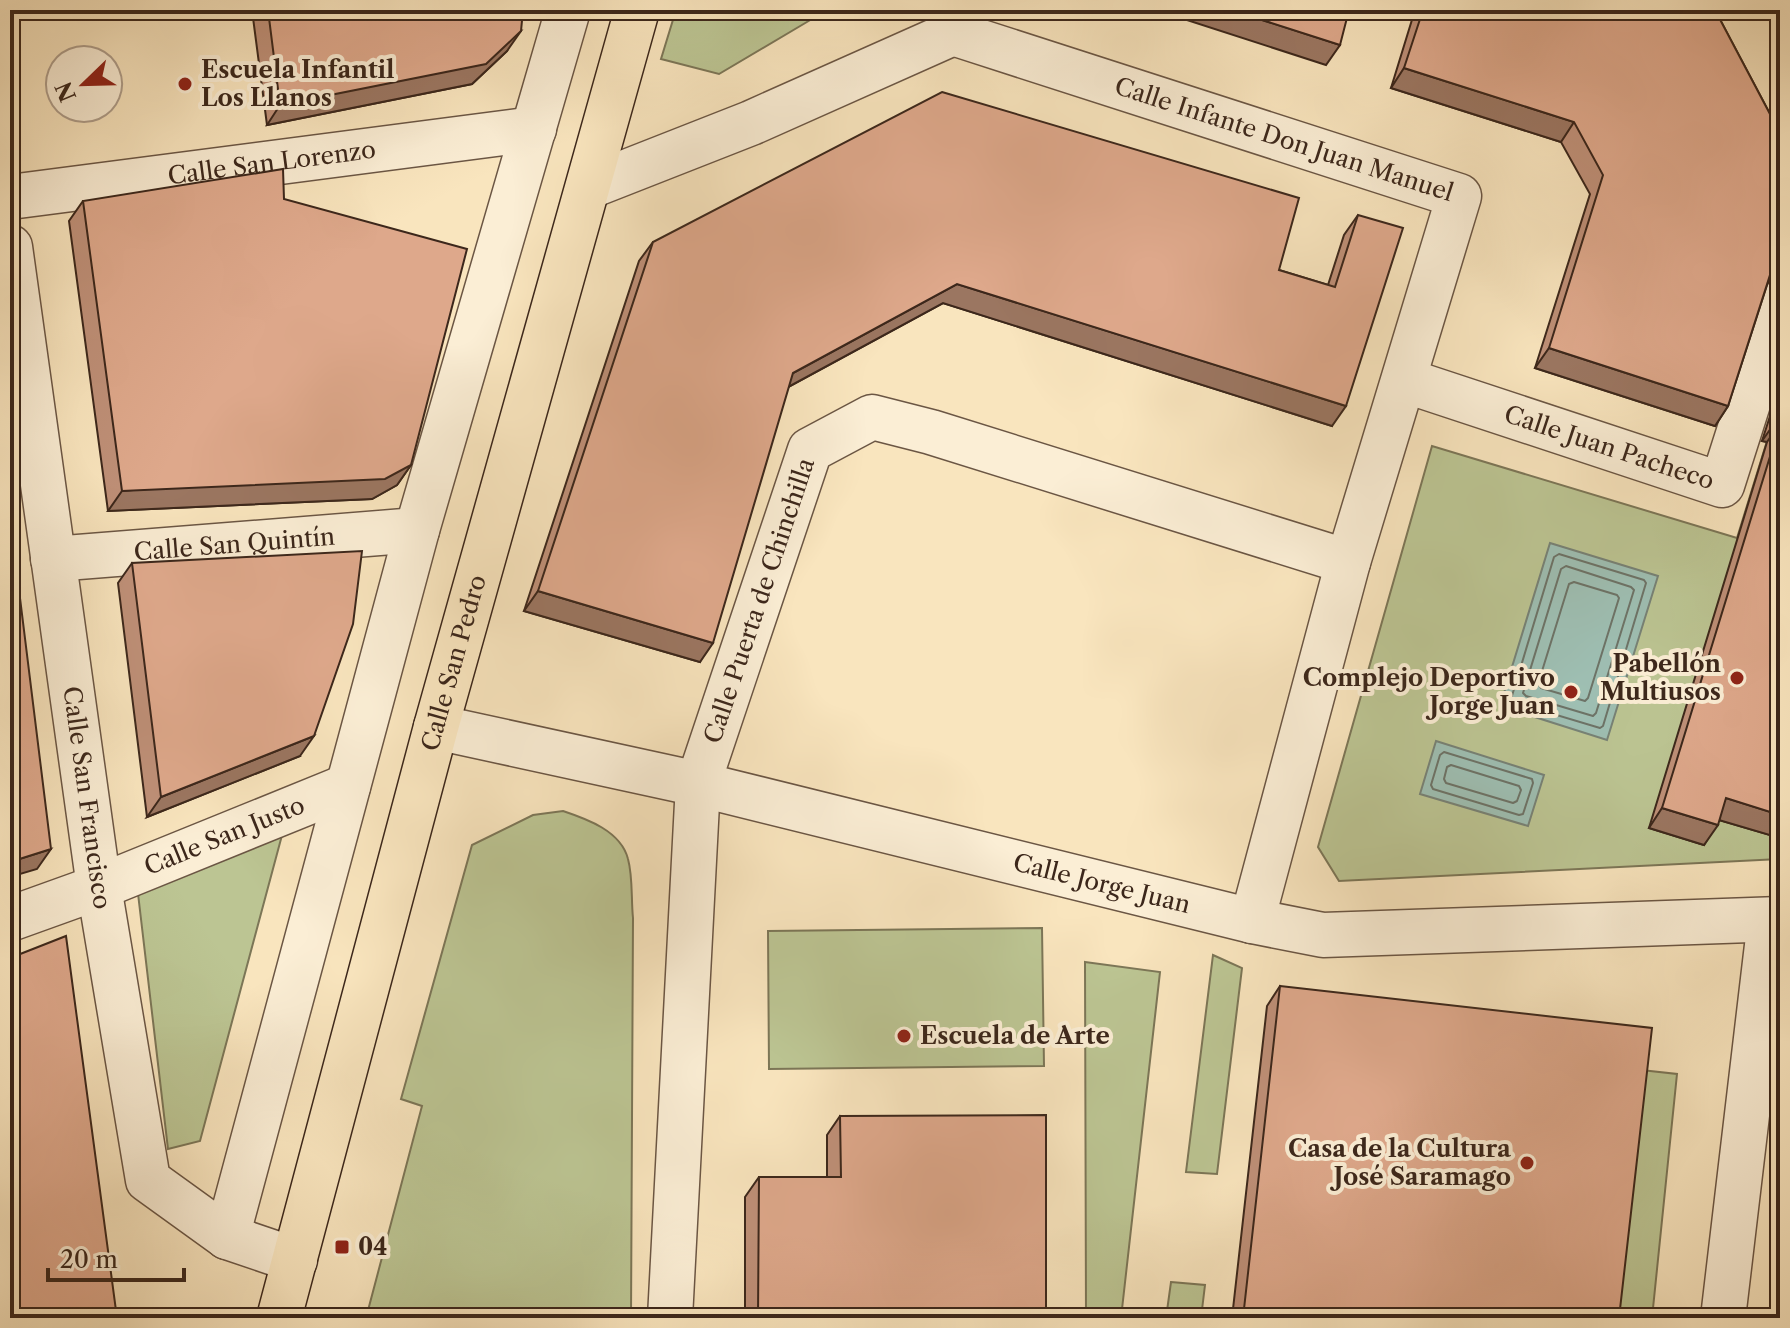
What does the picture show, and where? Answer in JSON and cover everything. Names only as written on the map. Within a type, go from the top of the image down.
[{"type":"main road","name":"Calle San Pedro","points":[[279,1318],[436,727],[637,10]]},
{"type":"street","points":[[227,1237],[417,530],[568,10]]},
{"type":"street","name":"Calle Infante Don Juan Manuel","points":[[588,187],[751,123],[953,33],[1459,196],[1348,562],[1252,921]]},
{"type":"street","name":"Calle San Lorenzo","points":[[10,197],[534,129]]},
{"type":"street","name":"Calle San Francisco","points":[[10,247],[99,887],[148,1180],[227,1237],[295,1260]]},
{"type":"street","name":"Calle Juan Pacheco","points":[[1404,380],[1722,485],[1780,303]]},
{"type":"street","name":"Calle Puerta de Chinchilla","points":[[670,1318],[698,784],[810,450],[872,417],[931,432],[1348,562]]},
{"type":"street","name":"Calle San Quintín","points":[[53,559],[417,530]]},
{"type":"street","name":"Calle Jorge Juan","points":[[436,727],[698,784],[1252,921],[1323,935],[1775,920]]},
{"type":"street","name":"Calle San Justo","points":[[10,919],[99,887],[348,786]]},
{"type":"street","points":[[1723,1318],[1775,920]]},
{"type":"green space","points":[[676,10],[807,10],[812,19],[719,74],[661,59]]},
{"type":"green space","name":"Complejo Deportivo Jorge Juan","points":[[1780,399],[1780,859],[1339,881],[1318,847],[1432,446],[1737,538]]},
{"type":"green space","points":[[563,811],[592,822],[611,834],[624,849],[631,873],[631,1318],[366,1318],[422,1106],[401,1099],[472,845],[533,815]]},
{"type":"green space","points":[[285,824],[200,1141],[168,1149],[137,885]]},
{"type":"green space","points":[[1042,928],[1044,1066],[769,1069],[768,931]]},
{"type":"green space","points":[[1213,955],[1242,968],[1217,1174],[1186,1172]]},
{"type":"green space","points":[[1085,962],[1160,972],[1121,1318],[1086,1318]]},
{"type":"green space","points":[[1641,1070],[1677,1074],[1652,1318],[1616,1318]]},
{"type":"green space","points":[[1171,1282],[1205,1285],[1201,1318],[1166,1318]]},
{"type":"water","points":[[1550,543],[1658,576],[1607,740],[1500,706]]},
{"type":"water","points":[[1436,741],[1544,775],[1528,826],[1420,794]]},
{"type":"building","points":[[268,10],[523,10],[521,31],[486,64],[280,105]]},
{"type":"building","points":[[1231,10],[1349,10],[1340,45]]},
{"type":"building","points":[[1423,10],[1715,10],[1780,133],[1780,263],[1770,275],[1728,406],[1549,348],[1603,175],[1574,122],[1404,68]]},
{"type":"building","points":[[942,92],[1299,198],[1279,270],[1335,287],[1358,215],[1403,228],[1346,406],[957,284],[793,373],[713,643],[538,591],[653,242]]},
{"type":"building","points":[[283,169],[284,199],[467,249],[411,465],[385,479],[122,491],[83,201]]},
{"type":"building","name":"Pabellón Multiusos","points":[[1780,424],[1780,815],[1726,798],[1718,825],[1662,808]]},
{"type":"building","points":[[10,517],[51,849],[10,862]]},
{"type":"building","points":[[362,551],[353,624],[314,736],[161,797],[132,563]]},
{"type":"building","points":[[66,936],[117,1318],[10,1318],[10,958]]},
{"type":"building","name":"Casa de la Cultura José Saramago","points":[[1280,986],[1652,1028],[1619,1318],[1243,1318]]},
{"type":"building","points":[[1046,1115],[1046,1318],[758,1318],[759,1177],[841,1177],[840,1116]]},
{"type":"place","name":"Escuela Infantil Los Llanos","points":[[185,84]]},
{"type":"place","name":"Pabellón Multiusos","points":[[1737,678]]},
{"type":"place","name":"Complejo Deportivo Jorge Juan","points":[[1571,692]]},
{"type":"place","name":"Escuela de Arte","points":[[904,1036]]},
{"type":"place","name":"Casa de la Cultura José Saramago","points":[[1527,1163]]},
{"type":"place","name":"04","points":[[342,1247]]}]
